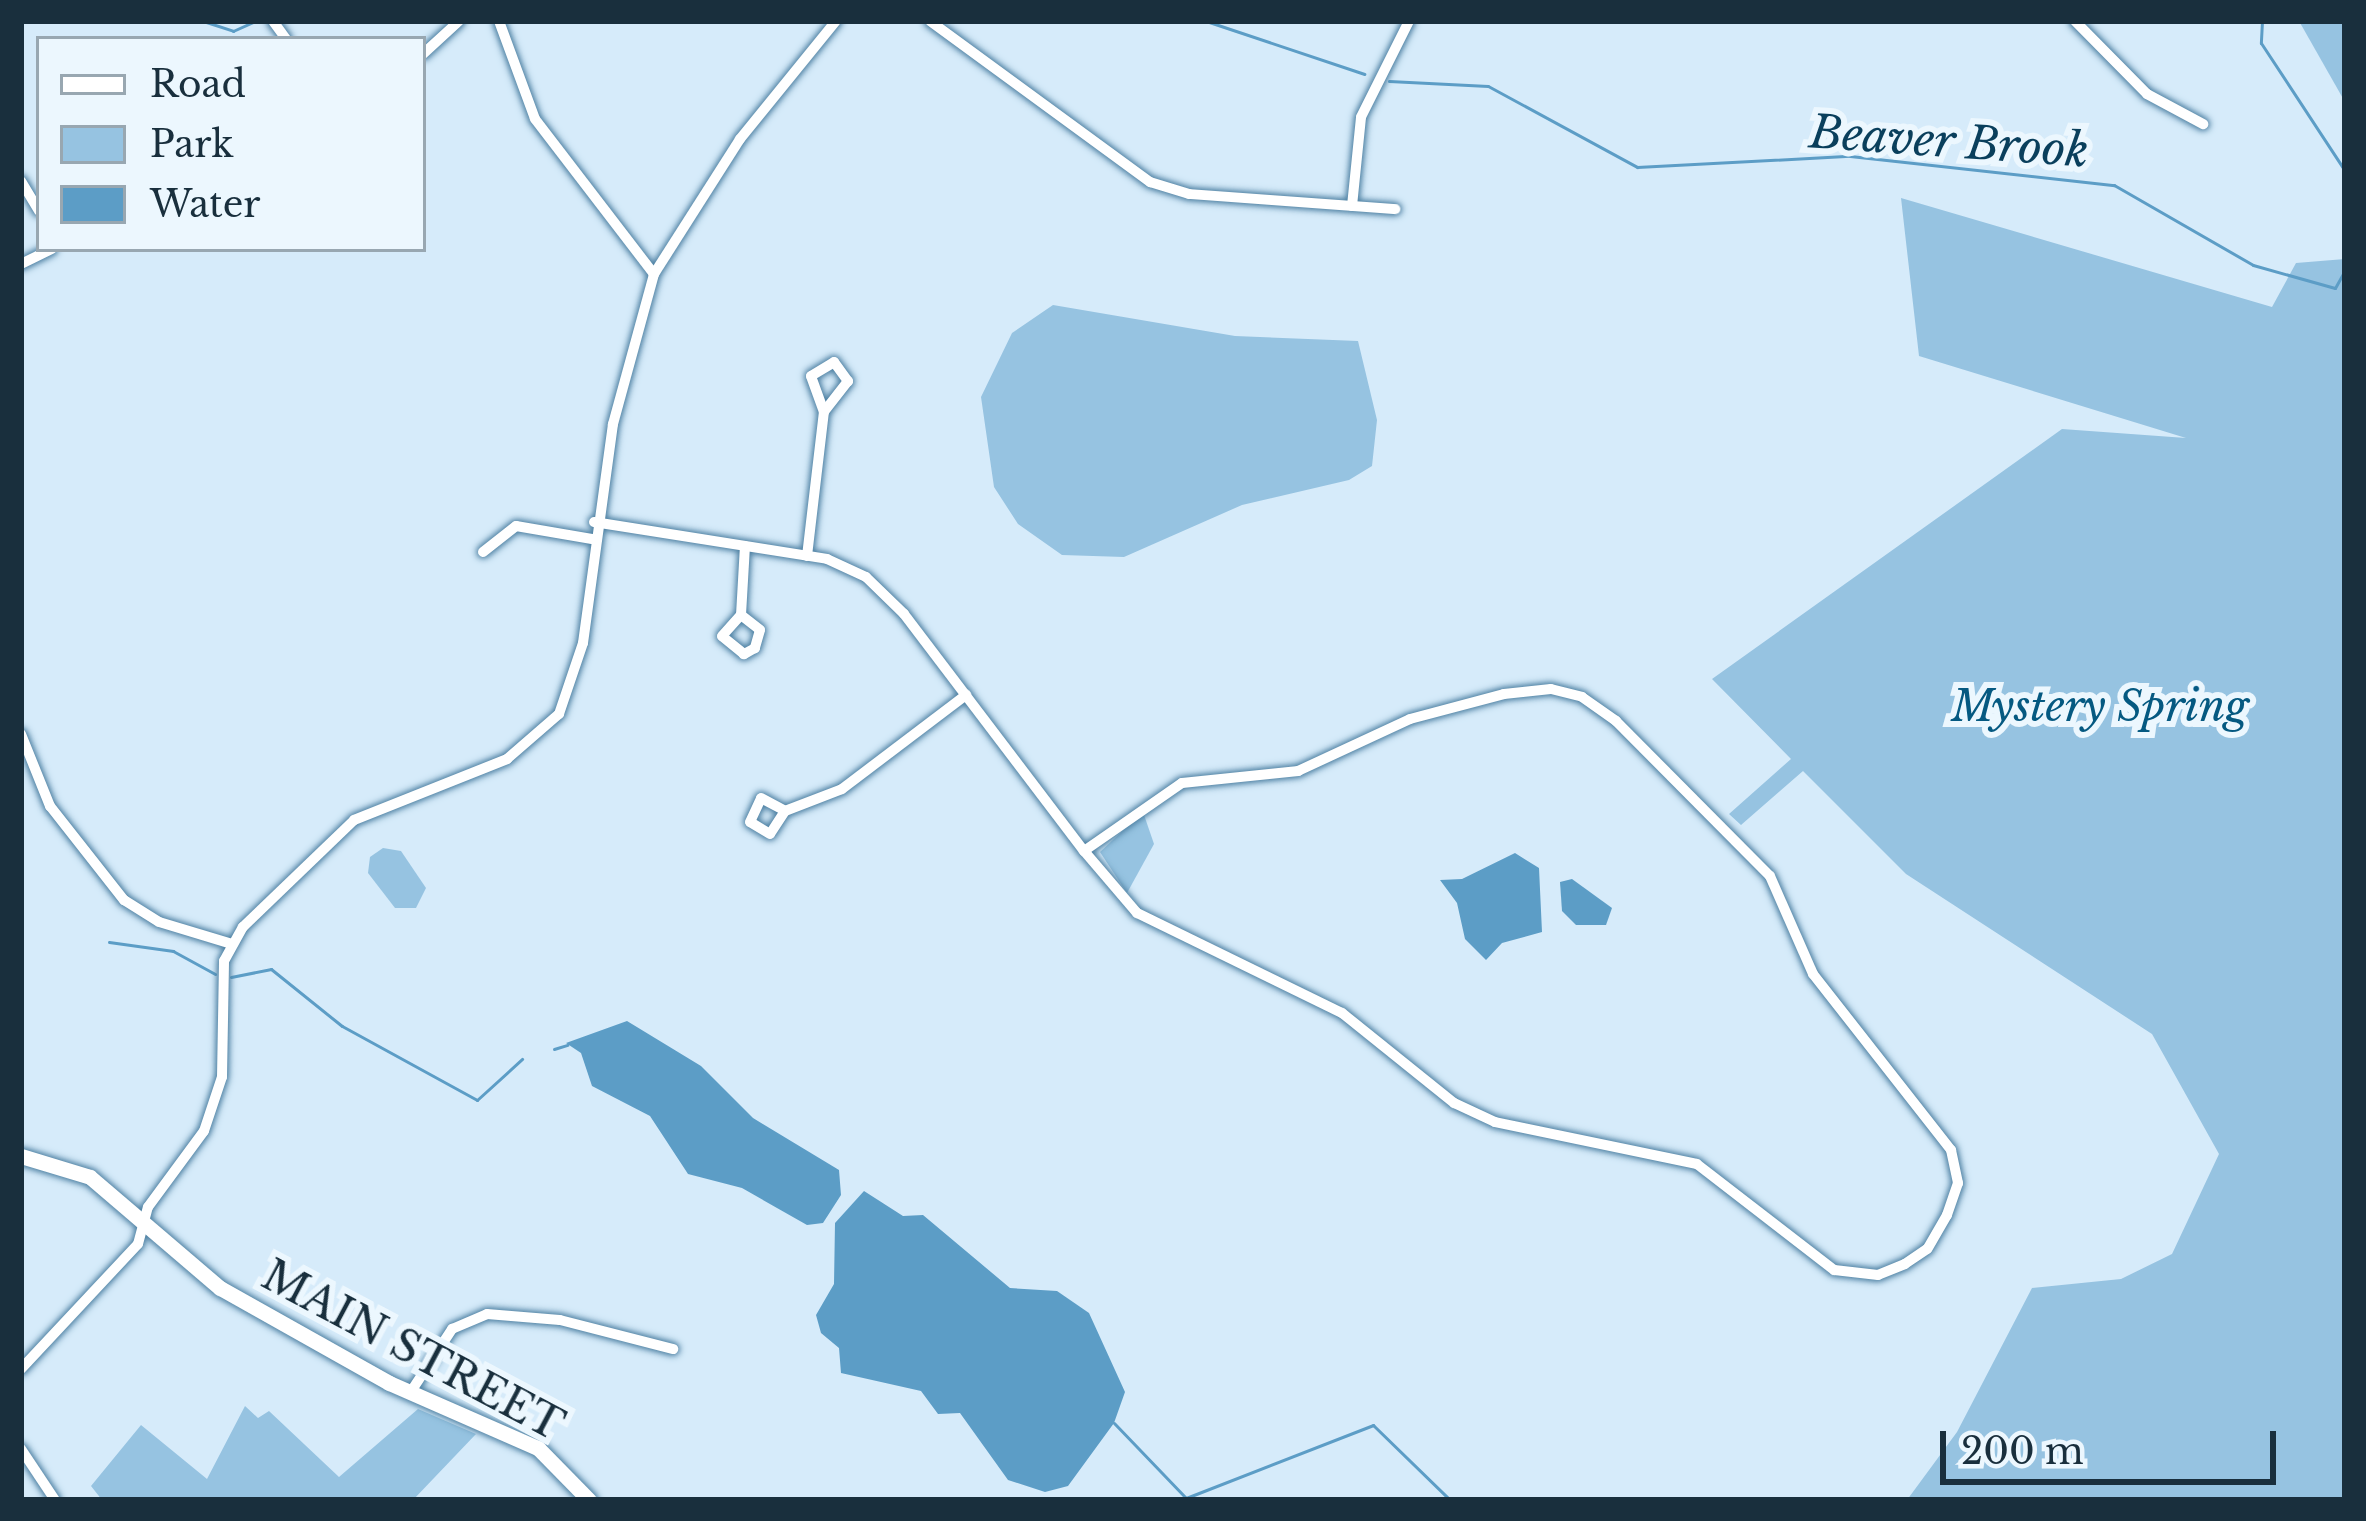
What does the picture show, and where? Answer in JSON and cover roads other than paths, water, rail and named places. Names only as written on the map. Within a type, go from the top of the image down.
[{"type":"main road","name":"MAIN STREET","points":[[21,1156],[90,1177],[220,1288],[410,1393],[538,1448],[589,1500]]},
{"type":"street","points":[[426,51],[460,21]]},
{"type":"street","points":[[499,21],[521,89],[559,156],[655,274]]},
{"type":"street","points":[[21,1369],[138,1244],[219,1094],[221,976],[232,944],[354,820],[507,759],[551,725],[583,643],[594,522],[655,274],[717,171],[836,21]]},
{"type":"street","points":[[930,21],[1150,182],[1189,194],[1395,209]]},
{"type":"street","points":[[1352,206],[1361,117],[1409,21]]},
{"type":"street","points":[[2075,21],[2147,94],[2203,124]]},
{"type":"street","points":[[807,556],[824,412],[811,376],[834,362],[848,381],[824,412]]},
{"type":"street","points":[[594,522],[807,556],[843,565],[883,590],[1084,851],[1137,913],[1342,1013],[1454,1103],[1495,1122],[1697,1164],[1834,1270],[1878,1275],[1905,1264],[1927,1250],[1947,1215],[1958,1183],[1952,1150],[1813,974],[1771,876],[1616,721],[1582,698],[1551,689],[1504,694],[1410,719],[1298,771],[1182,783],[1084,851]]},
{"type":"street","points":[[483,551],[516,526],[592,539]]},
{"type":"street","points":[[742,615],[745,546]]},
{"type":"street","points":[[785,811],[842,789],[966,695]]},
{"type":"street","points":[[21,734],[50,806],[131,907],[232,944]]},
{"type":"street","points":[[410,1393],[442,1340],[474,1316],[560,1320],[673,1349]]},
{"type":"street","points":[[21,1449],[55,1500]]},
{"type":"water","points":[[1515,853],[1539,868],[1542,932],[1502,943],[1486,960],[1465,939],[1457,903],[1440,880],[1462,879]]},
{"type":"water","points":[[1572,879],[1612,908],[1606,925],[1576,925],[1562,911],[1560,882]]},
{"type":"water","points":[[627,1021],[701,1066],[753,1118],[839,1170],[841,1195],[823,1223],[807,1225],[742,1188],[688,1174],[650,1116],[592,1086],[581,1053],[566,1043]]},
{"type":"water","points":[[864,1191],[903,1216],[923,1215],[1010,1288],[1057,1291],[1089,1313],[1125,1392],[1114,1423],[1068,1486],[1045,1492],[1008,1480],[960,1413],[938,1414],[921,1391],[841,1373],[839,1348],[821,1333],[816,1315],[834,1284],[835,1223]]},
{"type":"waterway","name":"Beaver Brook","points":[[203,21],[233,31],[255,21]]},
{"type":"waterway","name":"Beaver Brook","points":[[1206,21],[1364,74]]},
{"type":"waterway","name":"Beaver Brook","points":[[2262,21],[2261,43],[2345,171]]},
{"type":"waterway","name":"Beaver Brook","points":[[1389,81],[1488,86],[1637,167],[1850,156],[2114,185],[2253,265],[2335,288],[2345,270]]},
{"type":"waterway","points":[[109,942],[173,951],[215,974]]},
{"type":"waterway","points":[[231,977],[271,969],[342,1026],[477,1100],[522,1059]]},
{"type":"waterway","points":[[554,1049],[567,1045]]},
{"type":"waterway","points":[[1114,1423],[1186,1498],[1373,1425],[1450,1500]]},
{"type":"park label","name":"Mystery Spring","points":[[2100,706]]}]
